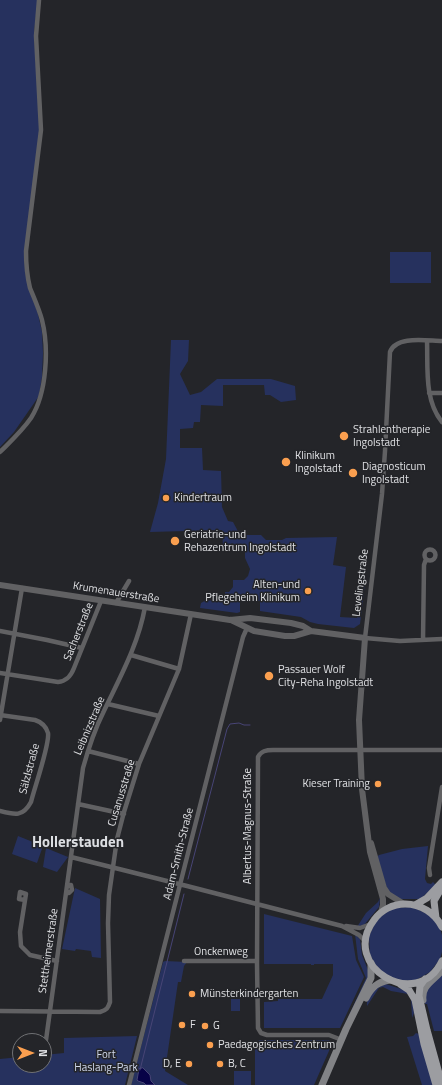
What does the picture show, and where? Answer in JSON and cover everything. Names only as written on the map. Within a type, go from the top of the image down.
[{"type":"main road","points":[[415,905],[425,900],[442,882]]},
{"type":"main road","points":[[436,918],[434,901],[442,887]]},
{"type":"main road","points":[[425,979],[411,983],[400,983],[380,975],[371,963],[367,953],[367,935],[371,924],[381,912],[393,906],[404,904],[415,905],[425,909],[436,918],[442,927]]},
{"type":"main road","points":[[442,961],[434,972],[421,984],[419,992],[426,1030],[442,1084]]},
{"type":"main road","points":[[322,1085],[346,1029],[371,978],[371,963]]},
{"type":"main road","points":[[423,1012],[422,995],[424,988],[442,970]]},
{"type":"main road","points":[[342,1040],[373,987],[380,982],[390,980]]},
{"type":"main road","points":[[400,983],[409,990],[415,1000],[424,1044],[436,1085]]},
{"type":"street","points":[[0,452],[24,428],[38,405],[43,388],[45,366],[45,342],[42,320],[30,286],[26,269],[26,251],[41,130],[36,36],[39,0]]},
{"type":"street","points":[[442,341],[427,341],[430,393],[433,409],[442,422]]},
{"type":"street","name":"Levelingstraße","points":[[404,904],[388,894],[384,888],[369,836],[363,804],[359,750],[360,696],[386,451],[390,352],[394,345],[400,342],[427,341]]},
{"type":"street","points":[[430,393],[442,393]]},
{"type":"street","points":[[423,640],[424,566],[426,559]]},
{"type":"street","points":[[116,603],[130,581]]},
{"type":"street","name":"Krumenauerstraße","points":[[0,585],[230,620],[250,618],[297,625],[311,631],[365,638]]},
{"type":"street","points":[[0,717],[22,588]]},
{"type":"street","name":"Sacherstraße","points":[[0,673],[62,681],[72,674],[101,601]]},
{"type":"street","name":"Leibnizstraße","points":[[70,857],[82,768],[102,714],[131,655],[145,607]]},
{"type":"street","name":"Cusanusstraße","points":[[49,1012],[100,1012],[106,1011],[108,1008],[110,1002],[108,923],[112,867],[124,814],[139,764],[178,669],[191,614]]},
{"type":"street","points":[[247,628],[250,618]]},
{"type":"street","name":"Krumenauerstraße","points":[[230,620],[262,633],[285,636],[297,635],[311,631]]},
{"type":"street","points":[[297,625],[299,631],[297,635]]},
{"type":"street","name":"Adam-Smith-Straße","points":[[129,1085],[243,637],[247,628]]},
{"type":"street","points":[[0,632],[82,648]]},
{"type":"street","points":[[365,638],[389,640],[442,639]]},
{"type":"street","points":[[131,655],[178,669]]},
{"type":"street","points":[[108,704],[159,716]]},
{"type":"street","name":"Sälzlstraße","points":[[0,717],[35,720],[40,722],[45,727],[48,736],[27,808],[23,812],[16,815],[0,811]]},
{"type":"street","name":"Albertus-Magnus-Straße","points":[[257,904],[257,765],[260,753],[265,750],[359,750]]},
{"type":"street","points":[[359,750],[442,750]]},
{"type":"street","points":[[88,751],[139,764]]},
{"type":"street","points":[[430,875],[429,868],[442,787]]},
{"type":"street","points":[[78,804],[124,814]]},
{"type":"street","name":"Levelingstraße","points":[[369,836],[370,852],[383,899],[381,912]]},
{"type":"street","points":[[70,857],[342,926],[358,928],[371,924]]},
{"type":"street","name":"Stettheimerstraße","points":[[47,1033],[67,893],[70,893],[72,890],[71,885],[67,886],[70,857]]},
{"type":"street","points":[[25,900],[20,932],[22,946],[30,955],[56,961]]},
{"type":"street","points":[[257,904],[257,1017],[259,1031],[267,1035],[333,1036],[342,1040]]},
{"type":"street","points":[[342,926],[359,935],[366,942]]},
{"type":"street","name":"Onckenweg","points":[[184,961],[257,961]]},
{"type":"street","points":[[0,1011],[49,1012]]},
{"type":"green space","points":[[0,0],[38,0],[34,32],[39,115],[39,144],[25,272],[42,332],[43,353],[42,377],[39,396],[14,432],[0,447]]},
{"type":"green space","points":[[390,252],[431,252],[431,283],[390,283]]},
{"type":"green space","points":[[171,340],[189,340],[188,361],[180,374],[190,395],[201,392],[217,379],[271,379],[295,386],[296,400],[281,402],[270,395],[265,395],[264,385],[223,385],[223,406],[201,405],[200,422],[194,422],[193,428],[180,429],[180,448],[202,448],[203,470],[221,471],[222,507],[228,521],[233,522],[240,535],[261,535],[266,540],[337,537],[333,565],[346,567],[340,617],[357,618],[363,575],[366,575],[360,624],[354,628],[318,624],[301,617],[260,611],[260,601],[240,602],[240,612],[237,613],[200,608],[201,603],[219,600],[225,597],[225,592],[229,592],[233,587],[233,580],[244,580],[248,576],[250,569],[245,558],[245,546],[223,546],[222,530],[150,532],[158,503],[166,459]]},
{"type":"green space","points":[[18,836],[43,846],[37,863],[12,854]]},
{"type":"green space","points":[[428,846],[425,879],[427,883],[431,884],[433,882],[436,885],[420,899],[400,899],[388,892],[377,857],[379,855],[402,849]]},
{"type":"green space","points":[[46,848],[68,857],[57,872],[43,867]]},
{"type":"green space","points":[[75,888],[100,899],[101,958],[92,957],[91,951],[62,949]]},
{"type":"green space","points":[[380,898],[379,907],[364,925],[357,927],[366,913],[378,902]]},
{"type":"green space","points":[[412,907],[430,915],[440,928],[442,935],[442,952],[440,959],[430,972],[416,980],[400,981],[380,972],[370,955],[369,936],[377,919],[393,908]]},
{"type":"green space","points":[[264,914],[352,936],[356,960],[364,977],[340,1028],[264,1028],[264,1002],[278,1001],[278,999],[322,999],[333,975],[333,964],[264,964]]},
{"type":"green space","points":[[355,934],[360,939],[362,955],[370,975],[345,1024],[366,978],[358,959]]},
{"type":"green space","points":[[163,962],[187,962],[184,966],[181,982],[178,982],[165,1071],[188,1085],[131,1085]]},
{"type":"green space","points":[[442,973],[442,1031],[434,1031],[427,1004],[425,1004],[425,992]]},
{"type":"green space","points":[[386,984],[411,994],[414,1013],[412,1018],[411,998],[408,994],[391,991],[383,987],[379,988],[367,1006],[368,998],[372,992],[379,987]]},
{"type":"green space","points":[[231,999],[240,999],[240,1011],[231,1011]]},
{"type":"green space","points":[[416,1033],[419,1034],[433,1085],[422,1085],[407,1037],[413,1036]]},
{"type":"green space","name":"Fort Haslang-Park","points":[[137,1036],[125,1085],[0,1085],[0,1059],[12,1058],[12,1073],[52,1073],[52,1054],[64,1053],[64,1038]]},
{"type":"green space","points":[[259,1040],[329,1040],[332,1044],[314,1085],[255,1085],[255,1048]]},
{"type":"green space","points":[[234,1071],[251,1071],[251,1085],[234,1085]]},
{"type":"shaded area","points":[[143,1068],[150,1075],[151,1081],[155,1085],[146,1085],[137,1080],[139,1069]]},
{"type":"waterway","points":[[188,879],[227,729],[230,724],[239,723],[250,725]]},
{"type":"waterway","points":[[140,1070],[184,894]]},
{"type":"place","name":"Strahlentherapie Ingolstadt","points":[[344,436]]},
{"type":"place","name":"Klinikum Ingolstadt","points":[[286,462]]},
{"type":"place","name":"Diagnosticum Ingolstadt","points":[[353,473]]},
{"type":"place","name":"Kindertraum","points":[[166,498]]},
{"type":"place","name":"Geriatrie-und Rehazentrum Ingolstadt","points":[[175,541]]},
{"type":"place","name":"Alten-und Pflegeheim Klinikum","points":[[308,591]]},
{"type":"place","name":"Passauer Wolf City-Reha Ingolstadt","points":[[269,676]]},
{"type":"place","name":"Kieser Training","points":[[378,784]]},
{"type":"place","name":"Münsterkindergarten","points":[[192,994]]},
{"type":"place","name":"F","points":[[182,1025]]},
{"type":"place","name":"G","points":[[205,1026]]},
{"type":"place","name":"Paedagogisches Zentrum","points":[[210,1045]]},
{"type":"place","name":"D, E","points":[[189,1064]]},
{"type":"place","name":"B, C","points":[[220,1064]]},
{"type":"district","name":"Hollerstauden","points":[[78,843]]}]
